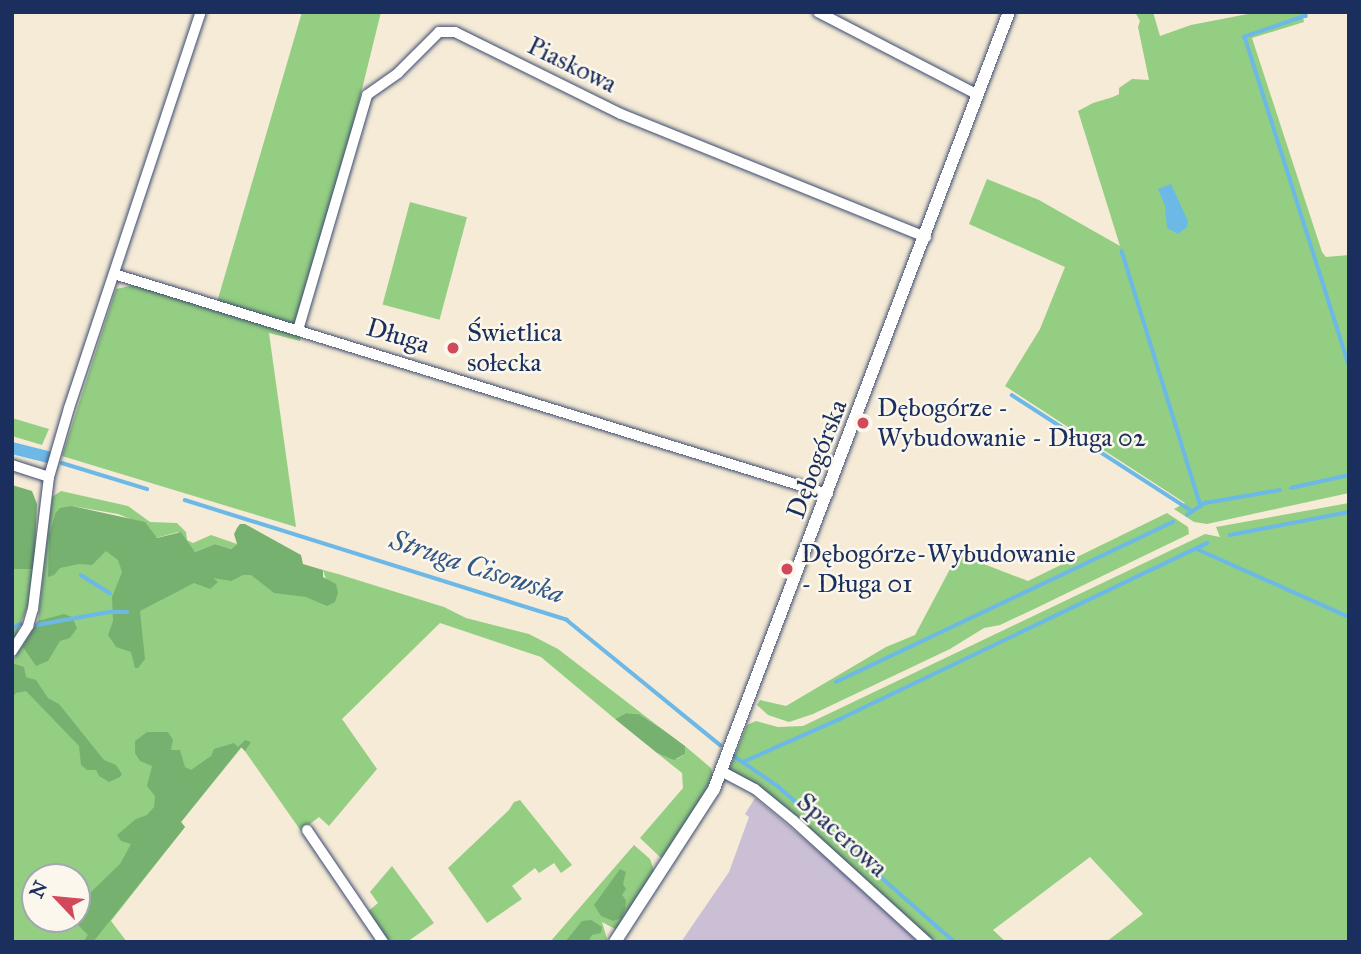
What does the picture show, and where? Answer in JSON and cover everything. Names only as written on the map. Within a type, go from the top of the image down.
[{"type":"street","points":[[12,651],[28,626],[33,609],[49,477],[69,408],[201,12]]},
{"type":"street","points":[[818,12],[978,95]]},
{"type":"street","name":"Dębogórska","points":[[615,942],[702,812],[722,771],[1009,12]]},
{"type":"street","name":"Piaskowa","points":[[298,330],[367,95],[398,73],[439,32],[455,32],[621,114],[926,237]]},
{"type":"street","name":"Długa","points":[[114,274],[828,494]]},
{"type":"street","points":[[12,465],[49,477]]},
{"type":"street","name":"Spacerowa","points":[[722,771],[755,789],[794,821],[927,942]]},
{"type":"street","points":[[307,830],[383,942]]},
{"type":"shaded area","points":[[755,798],[828,859],[918,942],[681,942],[729,872],[749,817],[745,814]]},
{"type":"green space","points":[[302,12],[381,12],[300,341],[269,333],[296,527],[62,456],[116,289],[134,285],[215,309]]},
{"type":"green space","points":[[1135,12],[1153,12],[1160,36],[1191,25],[1258,12],[1302,12],[1304,22],[1252,38],[1322,252],[1326,257],[1349,255],[1349,493],[1207,524],[1194,522],[1174,509],[1185,503],[1005,386],[1040,329],[1065,267],[969,224],[987,179],[1039,200],[1120,246],[1078,111],[1119,94],[1119,88],[1132,79],[1149,80],[1138,27],[1140,21]]},
{"type":"green space","points":[[410,202],[467,217],[440,320],[383,304]]},
{"type":"green space","points":[[12,418],[49,429],[42,445],[12,436]]},
{"type":"green space","points":[[12,485],[32,491],[37,504],[34,569],[12,569]]},
{"type":"green space","points":[[61,491],[128,506],[150,522],[177,523],[186,532],[187,540],[193,543],[211,535],[237,544],[231,549],[215,544],[195,552],[178,532],[156,538],[135,521],[118,514],[72,506],[55,514],[49,534],[49,558],[70,539],[326,579],[323,570],[338,574],[444,607],[466,618],[529,634],[558,649],[662,729],[639,714],[626,713],[615,719],[541,657],[440,623],[342,719],[377,769],[329,826],[319,817],[301,831],[242,747],[181,822],[185,827],[111,921],[127,942],[12,942],[12,662],[38,621],[52,497]]},
{"type":"green space","points":[[1349,503],[1349,942],[1106,942],[1143,914],[1090,857],[993,930],[1006,942],[935,942],[757,784],[729,770],[747,725],[756,721],[778,727],[803,726],[1205,534],[1220,537],[1216,527]]},
{"type":"green space","points":[[72,506],[145,522],[157,538],[181,532],[195,552],[215,544],[231,549],[237,544],[234,534],[237,528],[240,524],[245,524],[301,555],[303,564],[323,570],[323,577],[336,584],[338,593],[335,602],[327,606],[306,597],[274,593],[251,575],[243,575],[231,581],[213,578],[218,582],[210,589],[194,583],[140,611],[145,659],[135,668],[131,652],[116,647],[108,635],[113,621],[112,597],[122,572],[118,560],[106,551],[92,565],[79,564],[60,568],[48,577],[49,534],[55,514],[60,508]]},
{"type":"green space","points":[[1167,513],[1188,527],[1189,534],[1000,625],[984,628],[950,649],[813,714],[789,722],[768,715],[757,705],[760,700],[786,706],[886,647],[915,635],[958,554],[1028,581]]},
{"type":"green space","points":[[12,554],[34,561],[28,605],[12,645]]},
{"type":"green space","points":[[64,614],[72,617],[77,628],[70,638],[60,641],[48,661],[36,666],[23,647],[38,621]]},
{"type":"green space","points":[[12,663],[24,667],[26,677],[36,680],[48,698],[59,704],[104,760],[116,765],[122,774],[120,777],[109,782],[99,776],[96,770],[87,770],[81,765],[79,746],[26,691],[16,693],[12,698]]},
{"type":"green space","points":[[626,713],[639,714],[662,729],[685,746],[685,754],[674,760],[657,753],[615,719]]},
{"type":"green space","points":[[147,732],[168,732],[173,740],[171,750],[180,750],[185,767],[191,770],[211,756],[214,749],[234,743],[238,747],[245,740],[251,742],[245,751],[241,747],[181,822],[185,827],[93,942],[83,942],[88,935],[86,933],[91,933],[91,892],[120,864],[131,844],[121,841],[117,835],[136,819],[147,815],[154,807],[155,796],[147,786],[152,766],[140,761],[135,753],[135,741]]},
{"type":"green space","points":[[685,746],[711,768],[713,775],[702,799],[664,858],[640,838],[683,788],[682,773],[657,753],[677,759],[685,754]]},
{"type":"green space","points":[[520,800],[572,865],[561,873],[554,863],[539,873],[535,868],[512,886],[522,899],[487,923],[448,868],[509,810],[514,802]]},
{"type":"green space","points":[[634,845],[650,859],[654,870],[617,930],[602,922],[608,942],[550,942]]},
{"type":"green space","points":[[392,866],[434,923],[407,942],[387,942],[366,913],[378,903],[370,892]]},
{"type":"green space","points":[[620,869],[626,872],[623,884],[626,889],[622,895],[626,900],[625,910],[621,918],[613,921],[601,916],[594,905]]},
{"type":"green space","points":[[591,920],[602,927],[601,933],[592,935],[588,942],[565,942],[582,921]]},
{"type":"water","points":[[1171,184],[1188,221],[1187,227],[1178,234],[1167,228],[1165,206],[1158,189]]},
{"type":"waterway","points":[[1305,12],[1306,16],[1245,37],[1349,365]]},
{"type":"waterway","points":[[1122,251],[1201,506]]},
{"type":"waterway","points":[[1012,395],[1192,511]]},
{"type":"waterway","name":"Struga Cisowska","points":[[12,448],[47,457]]},
{"type":"waterway","name":"Struga Cisowska","points":[[62,463],[147,489]]},
{"type":"waterway","points":[[1291,488],[1349,475]]},
{"type":"waterway","points":[[1187,515],[1205,503],[1280,490]]},
{"type":"waterway","name":"Struga Cisowska","points":[[185,500],[567,620],[720,745]]},
{"type":"waterway","name":"Struga Cisowska","points":[[1230,535],[1349,512]]},
{"type":"waterway","points":[[836,682],[1173,522]]},
{"type":"waterway","name":"Struga Cisowska","points":[[743,762],[840,719],[1207,543]]},
{"type":"waterway","points":[[1197,549],[1349,617]]},
{"type":"waterway","points":[[81,575],[110,593]]},
{"type":"waterway","points":[[37,625],[109,612],[127,612]]},
{"type":"waterway","points":[[12,628],[20,624]]},
{"type":"waterway","points":[[734,756],[779,787],[955,942]]},
{"type":"place","name":"Świetlica sołecka","points":[[453,348]]},
{"type":"place","name":"Dębogórze - Wybudowanie - Długa 02","points":[[863,423]]},
{"type":"place","name":"Dębogórze-Wybudowanie - Długa 01","points":[[787,569]]}]
